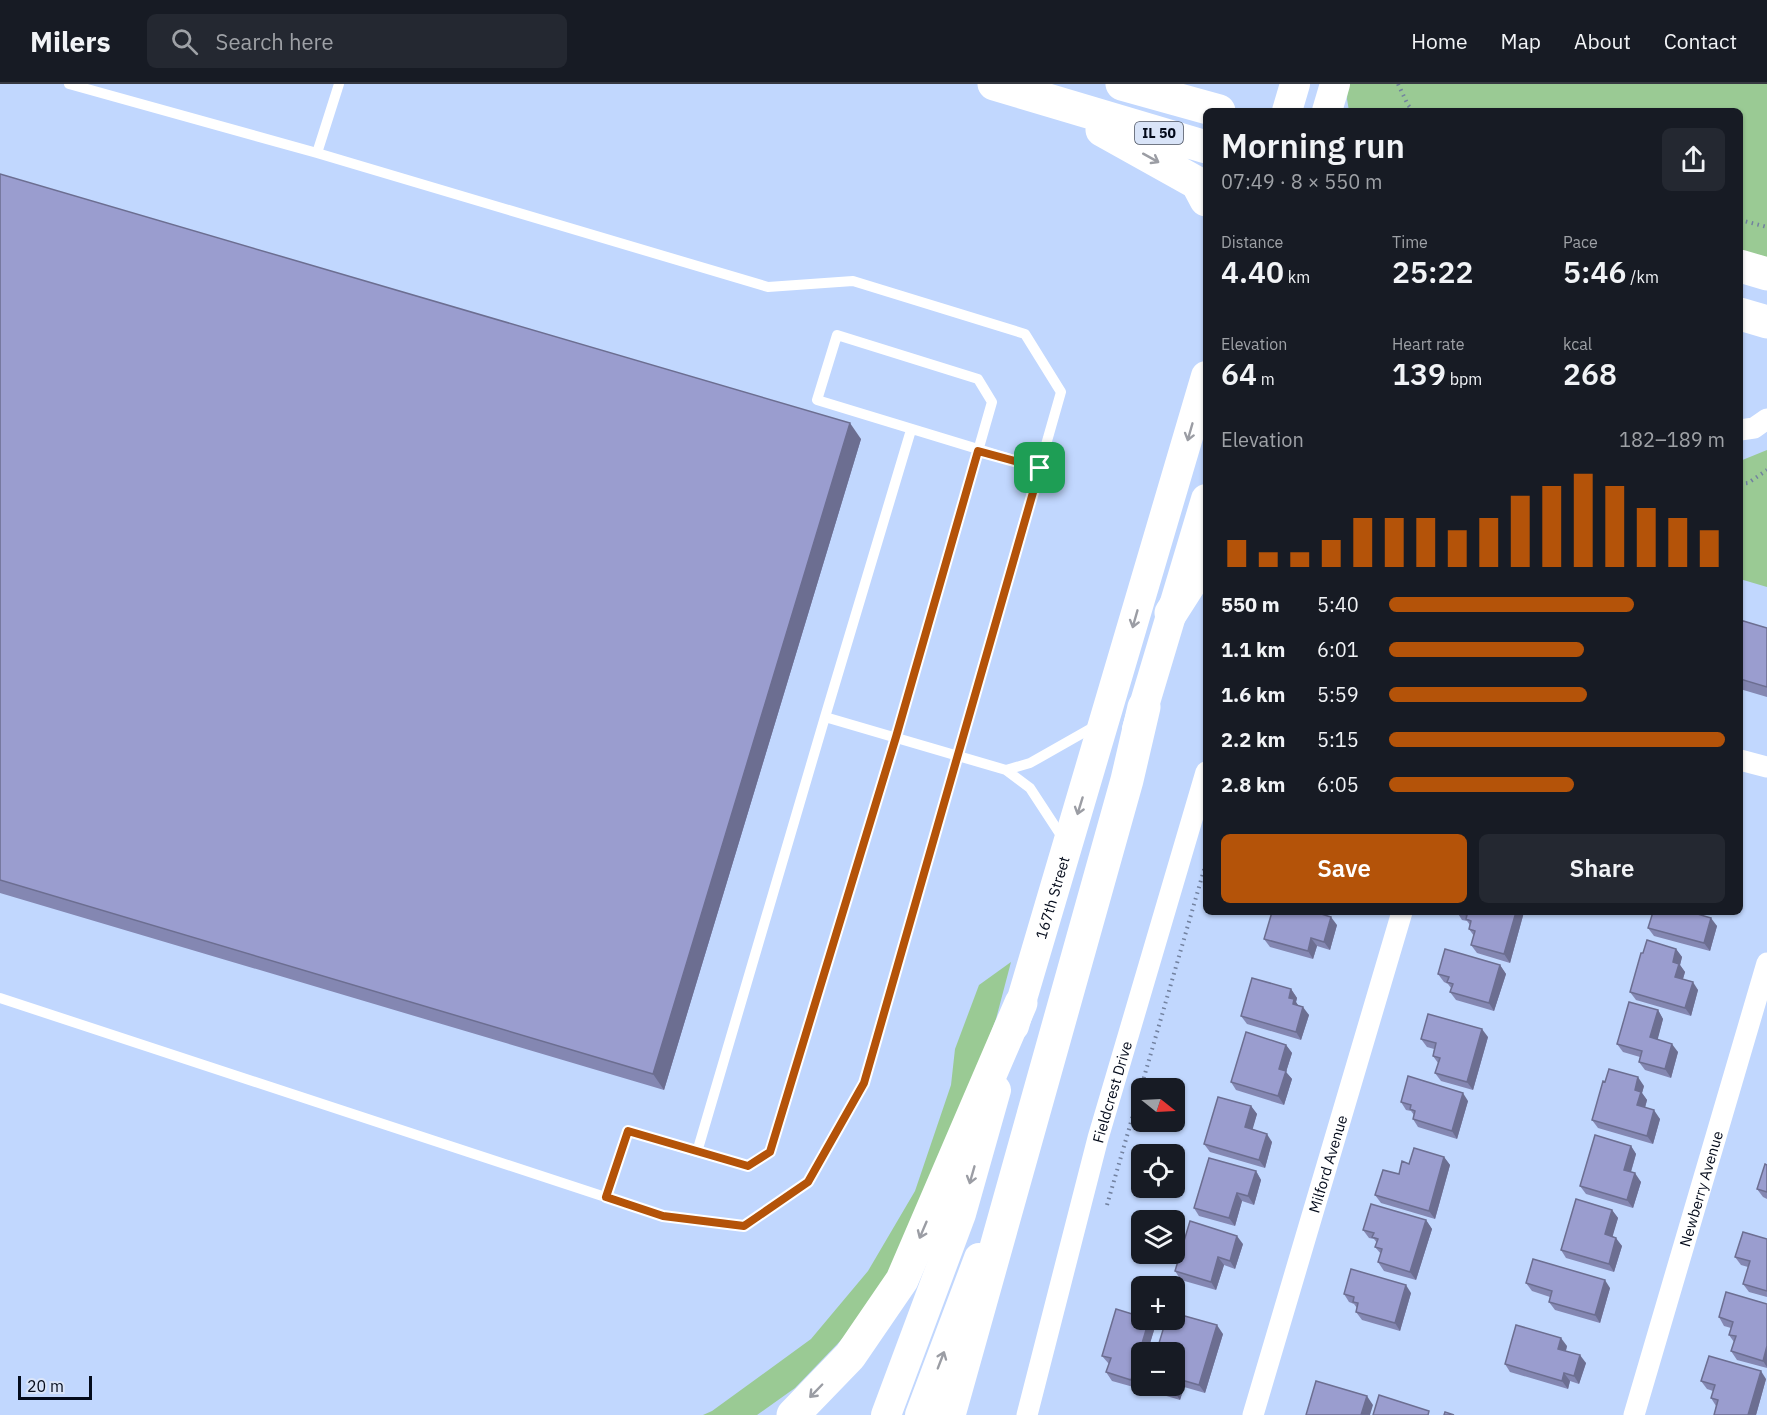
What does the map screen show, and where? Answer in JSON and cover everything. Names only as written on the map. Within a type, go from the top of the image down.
[{"type":"main road","name":"IL 50","points":[[994,84],[1203,146]]},
{"type":"main road","name":"IL 50","points":[[1122,84],[1188,97],[1212,108]]},
{"type":"main road","points":[[1288,108],[1295,84]]},
{"type":"main road","points":[[1328,108],[1335,84]]},
{"type":"main road","points":[[1045,99],[1197,183],[1203,194]]},
{"type":"main road","points":[[1743,267],[1767,274]]},
{"type":"main road","points":[[1743,315],[1767,322]]},
{"type":"main road","name":"167th Street","points":[[886,1415],[961,1214],[1203,386]]},
{"type":"main road","points":[[920,1415],[992,1225],[1052,1012],[1203,509]]},
{"type":"main road","points":[[1171,613],[1203,559]]},
{"type":"main road","points":[[949,1415],[1127,780],[1144,707]]},
{"type":"main road","points":[[793,1415],[850,1356],[902,1280],[1021,1003]]},
{"type":"street","points":[[1743,430],[1754,428],[1767,419]]},
{"type":"street","points":[[1743,761],[1767,767]]},
{"type":"street","name":"Fieldcrest Drive","points":[[1027,1415],[1098,1138],[1203,782]]},
{"type":"street","name":"Milford Avenue","points":[[1253,1415],[1401,915]]},
{"type":"street","name":"Newberry Avenue","points":[[1634,1415],[1767,963]]},
{"type":"lane","points":[[0,998],[663,1216],[744,1226],[808,1182],[864,1083],[1061,392],[1025,334],[853,281],[768,287],[317,153],[69,84]]},
{"type":"lane","points":[[317,153],[339,84]]},
{"type":"lane","points":[[606,1197],[628,1131],[748,1166],[770,1152],[896,737],[978,451],[992,402],[978,379],[837,335],[817,400],[978,451],[1040,468]]},
{"type":"lane","points":[[697,1152],[911,430]]},
{"type":"lane","points":[[825,717],[1006,770],[1029,788],[1068,846]]},
{"type":"lane","points":[[1006,770],[1030,763],[1106,721]]},
{"type":"path","points":[[1398,84],[1410,108]]},
{"type":"path","points":[[1743,220],[1767,227]]},
{"type":"path","points":[[1743,484],[1748,483],[1767,470]]},
{"type":"path","points":[[1104,1215],[1203,873]]},
{"type":"green space","points":[[1348,84],[1767,84],[1767,258],[1743,251],[1743,108],[1348,108]]},
{"type":"green space","points":[[1767,450],[1767,587],[1743,580],[1743,460]]},
{"type":"green space","points":[[1011,962],[996,1019],[915,1231],[870,1310],[795,1388],[757,1415],[703,1415],[712,1411],[811,1339],[868,1271],[915,1191],[951,1085],[955,1049],[979,985]]},
{"type":"building","points":[[0,174],[850,423],[653,1074],[0,880]]},
{"type":"building","points":[[1743,621],[1767,628],[1767,687],[1743,680]]},
{"type":"building","points":[[1271,915],[1331,917],[1324,942],[1311,938],[1308,951],[1264,939]]},
{"type":"building","points":[[1467,915],[1515,915],[1504,954],[1471,945],[1475,931],[1469,929],[1471,921],[1466,919]]},
{"type":"building","points":[[1652,915],[1701,915],[1711,918],[1704,943],[1648,928]]},
{"type":"building","points":[[1647,940],[1676,949],[1673,962],[1679,964],[1675,977],[1693,982],[1685,1008],[1630,992]]},
{"type":"building","points":[[1445,949],[1500,965],[1489,1003],[1450,992],[1453,984],[1447,982],[1449,977],[1438,974]]},
{"type":"building","points":[[1252,978],[1291,989],[1289,998],[1294,999],[1293,1004],[1303,1007],[1296,1032],[1241,1016]]},
{"type":"building","points":[[1629,1002],[1658,1010],[1650,1037],[1672,1044],[1665,1069],[1639,1062],[1642,1051],[1617,1044]]},
{"type":"building","points":[[1428,1014],[1482,1029],[1467,1082],[1435,1073],[1440,1058],[1433,1056],[1436,1043],[1421,1039]]},
{"type":"building","points":[[1246,1032],[1286,1045],[1279,1069],[1286,1071],[1278,1096],[1231,1082]]},
{"type":"building","points":[[1609,1069],[1638,1077],[1635,1090],[1641,1092],[1637,1105],[1654,1110],[1647,1136],[1592,1120],[1603,1081],[1605,1082]]},
{"type":"building","points":[[1408,1076],[1463,1093],[1452,1131],[1413,1119],[1415,1111],[1410,1109],[1411,1105],[1401,1102]]},
{"type":"building","points":[[1218,1097],[1251,1106],[1245,1127],[1267,1134],[1259,1160],[1204,1144]]},
{"type":"building","points":[[1595,1135],[1631,1146],[1624,1170],[1635,1173],[1627,1200],[1580,1186]]},
{"type":"building","points":[[1414,1148],[1444,1157],[1429,1211],[1375,1195],[1383,1170],[1399,1174],[1402,1161],[1409,1164]]},
{"type":"building","points":[[1209,1158],[1256,1171],[1248,1196],[1237,1193],[1229,1218],[1194,1208]]},
{"type":"building","points":[[1765,1164],[1767,1165],[1767,1192],[1757,1189]]},
{"type":"building","points":[[1576,1199],[1612,1210],[1605,1234],[1616,1238],[1609,1264],[1561,1250]]},
{"type":"building","points":[[1371,1204],[1426,1220],[1410,1272],[1378,1262],[1382,1249],[1375,1247],[1378,1239],[1372,1237],[1374,1233],[1363,1230]]},
{"type":"building","points":[[1190,1221],[1237,1236],[1230,1261],[1218,1257],[1211,1282],[1175,1271],[1177,1264],[1185,1264],[1185,1238]]},
{"type":"building","points":[[1743,1232],[1767,1239],[1767,1291],[1743,1284],[1750,1261],[1735,1257]]},
{"type":"building","points":[[1533,1259],[1605,1280],[1595,1315],[1549,1302],[1552,1291],[1526,1283]]},
{"type":"building","points":[[1351,1269],[1406,1285],[1395,1323],[1356,1312],[1358,1303],[1353,1302],[1354,1297],[1344,1294]]},
{"type":"building","points":[[1726,1292],[1767,1304],[1767,1346],[1763,1361],[1731,1351],[1736,1336],[1729,1335],[1733,1322],[1719,1317]]},
{"type":"building","points":[[1116,1309],[1131,1314],[1131,1330],[1146,1330],[1142,1342],[1131,1342],[1131,1380],[1106,1372],[1111,1358],[1102,1356]]},
{"type":"building","points":[[1185,1316],[1217,1325],[1199,1385],[1185,1381],[1185,1342],[1159,1342],[1163,1330],[1185,1330]]},
{"type":"building","points":[[1516,1325],[1561,1338],[1558,1349],[1580,1355],[1574,1376],[1564,1373],[1562,1381],[1505,1364]]},
{"type":"building","points":[[1709,1356],[1761,1371],[1748,1415],[1714,1415],[1718,1400],[1711,1398],[1715,1385],[1701,1381]]},
{"type":"building","points":[[1316,1381],[1367,1396],[1361,1415],[1306,1415]]},
{"type":"building","points":[[1379,1395],[1429,1411],[1428,1415],[1373,1415]]},
{"type":"route","points":[[978,451],[1040,468],[864,1083],[808,1182],[744,1226],[663,1216],[606,1197],[628,1131],[748,1166],[770,1152],[896,737],[978,451]]}]
